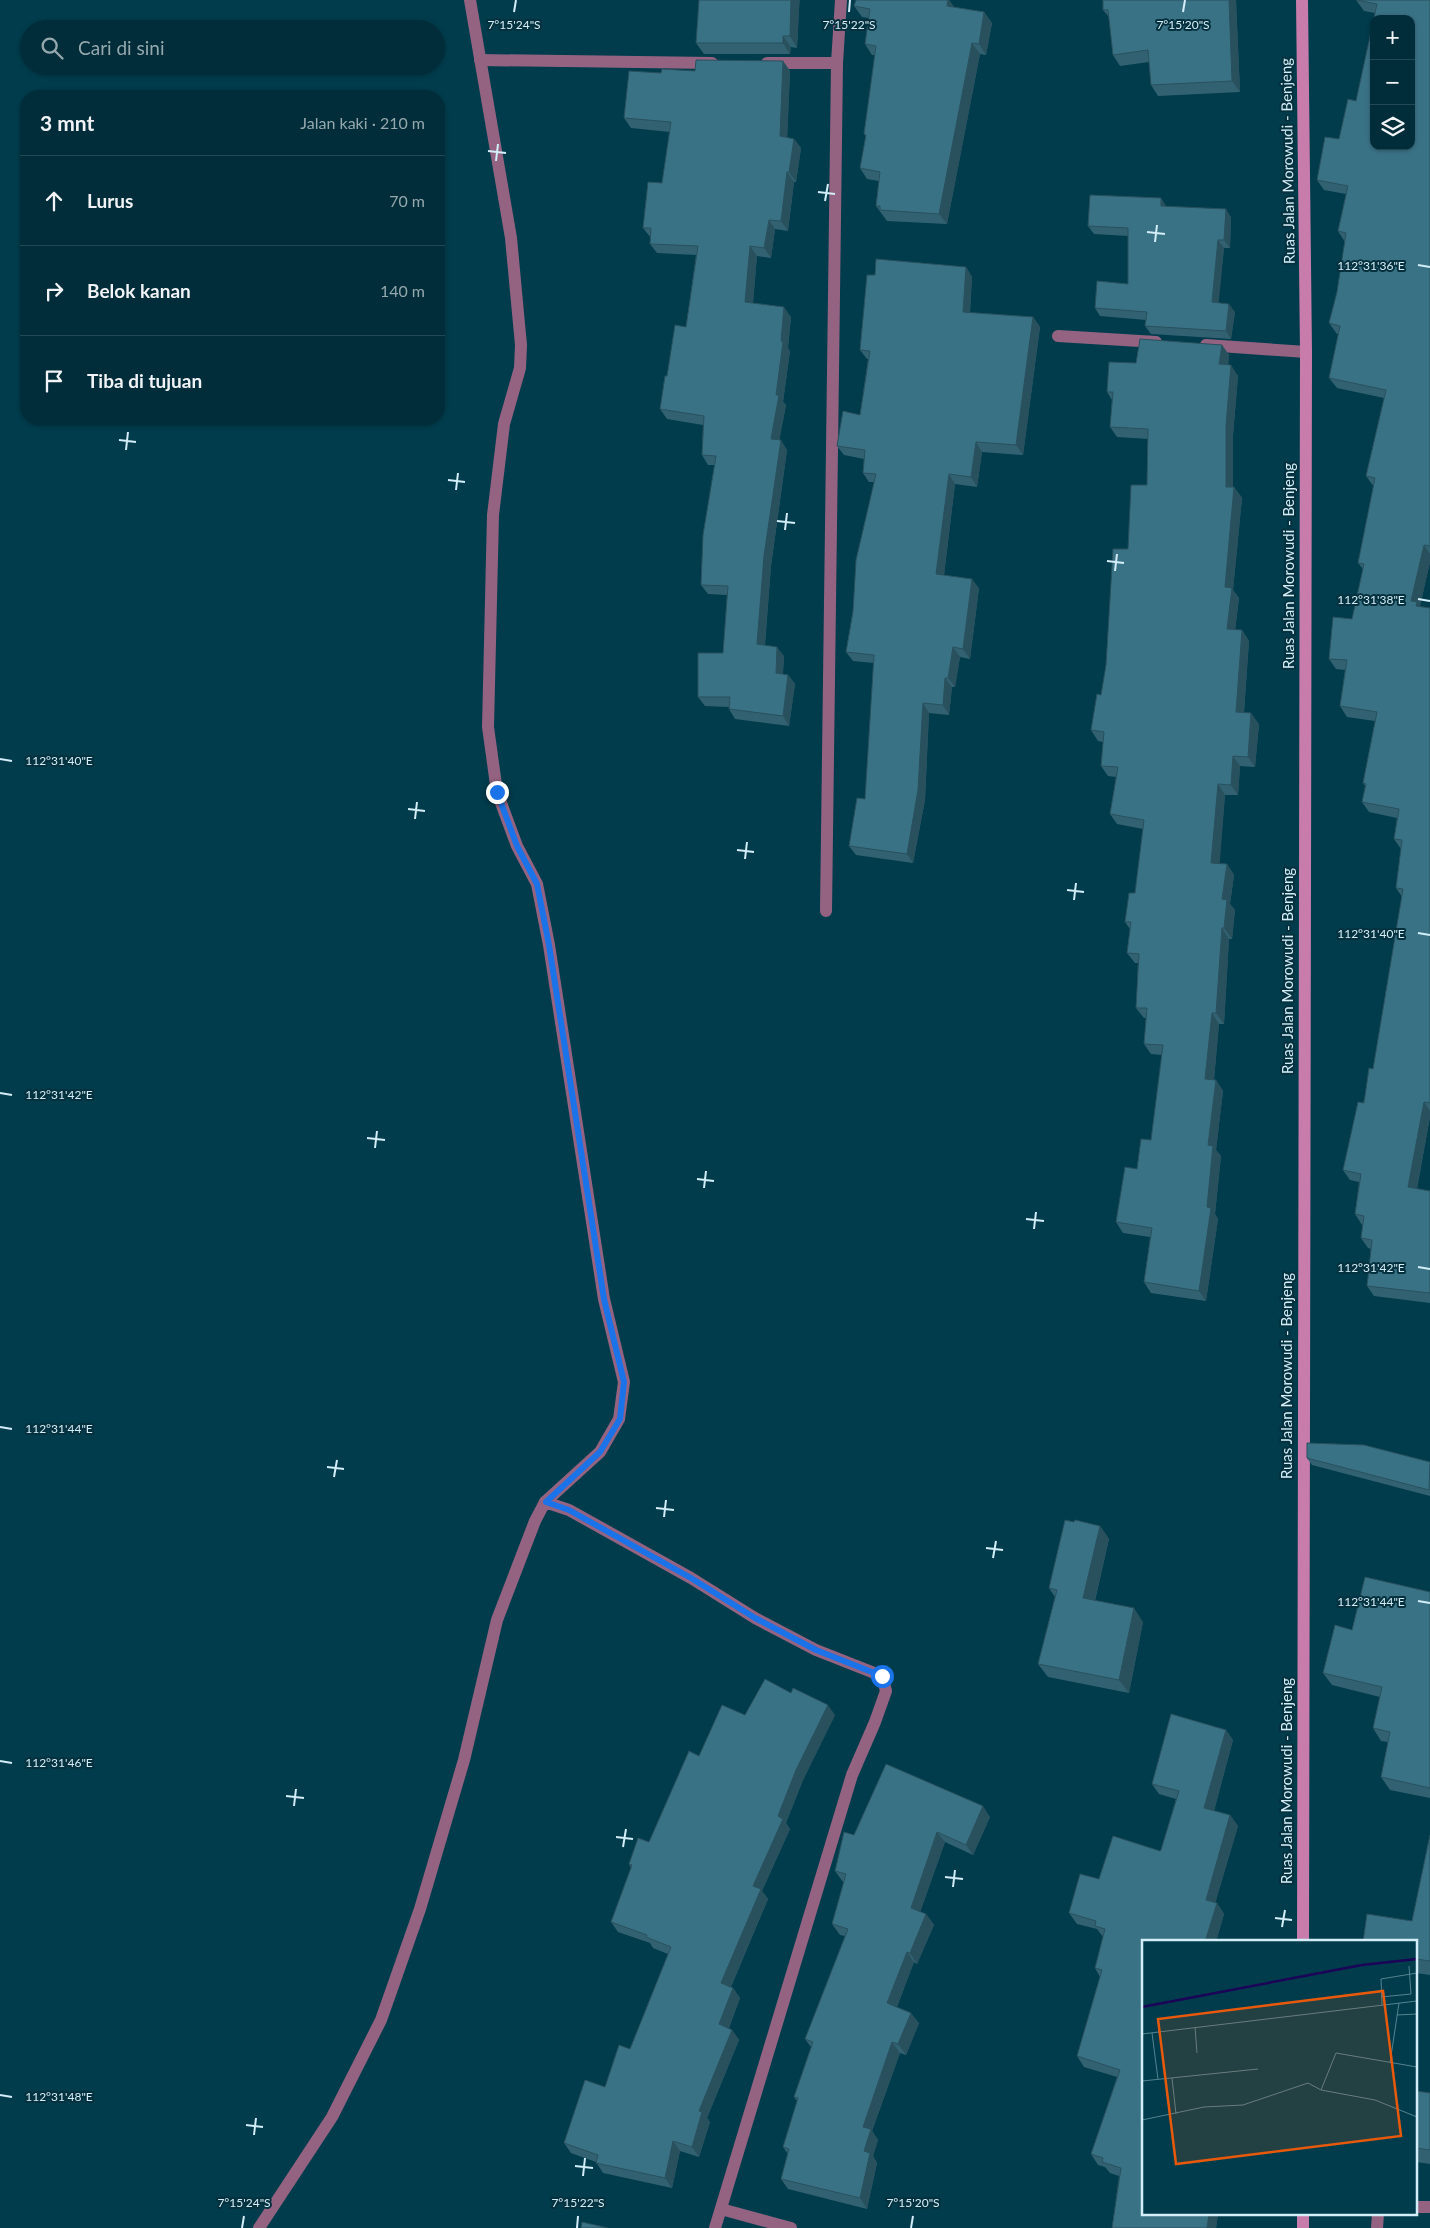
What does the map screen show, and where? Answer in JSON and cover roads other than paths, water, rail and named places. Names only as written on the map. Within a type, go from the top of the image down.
[{"type":"main road","name":"Ruas Jalan Morowudi - Benjeng","points":[[1302,0],[1306,352],[1303,1940]]},
{"type":"street","points":[[259,2228],[332,2117],[381,2020],[420,1909],[464,1760],[497,1620],[535,1521],[546,1502],[600,1452],[620,1419],[624,1382],[604,1299],[541,902],[537,884],[517,846],[497,792],[488,727],[493,515],[504,424],[520,368],[521,345],[511,238],[470,0]]},
{"type":"street","points":[[826,911],[837,63],[841,0]]},
{"type":"street","points":[[480,60],[725,63]]},
{"type":"street","points":[[753,63],[837,63]]},
{"type":"street","points":[[1058,336],[1167,343]]},
{"type":"street","points":[[1197,345],[1306,352]]},
{"type":"street","points":[[546,1502],[569,1510],[691,1578],[755,1618],[816,1650],[882,1676],[886,1690],[876,1722],[852,1775],[715,2228]]},
{"type":"street","points":[[720,2209],[791,2228]]}]
